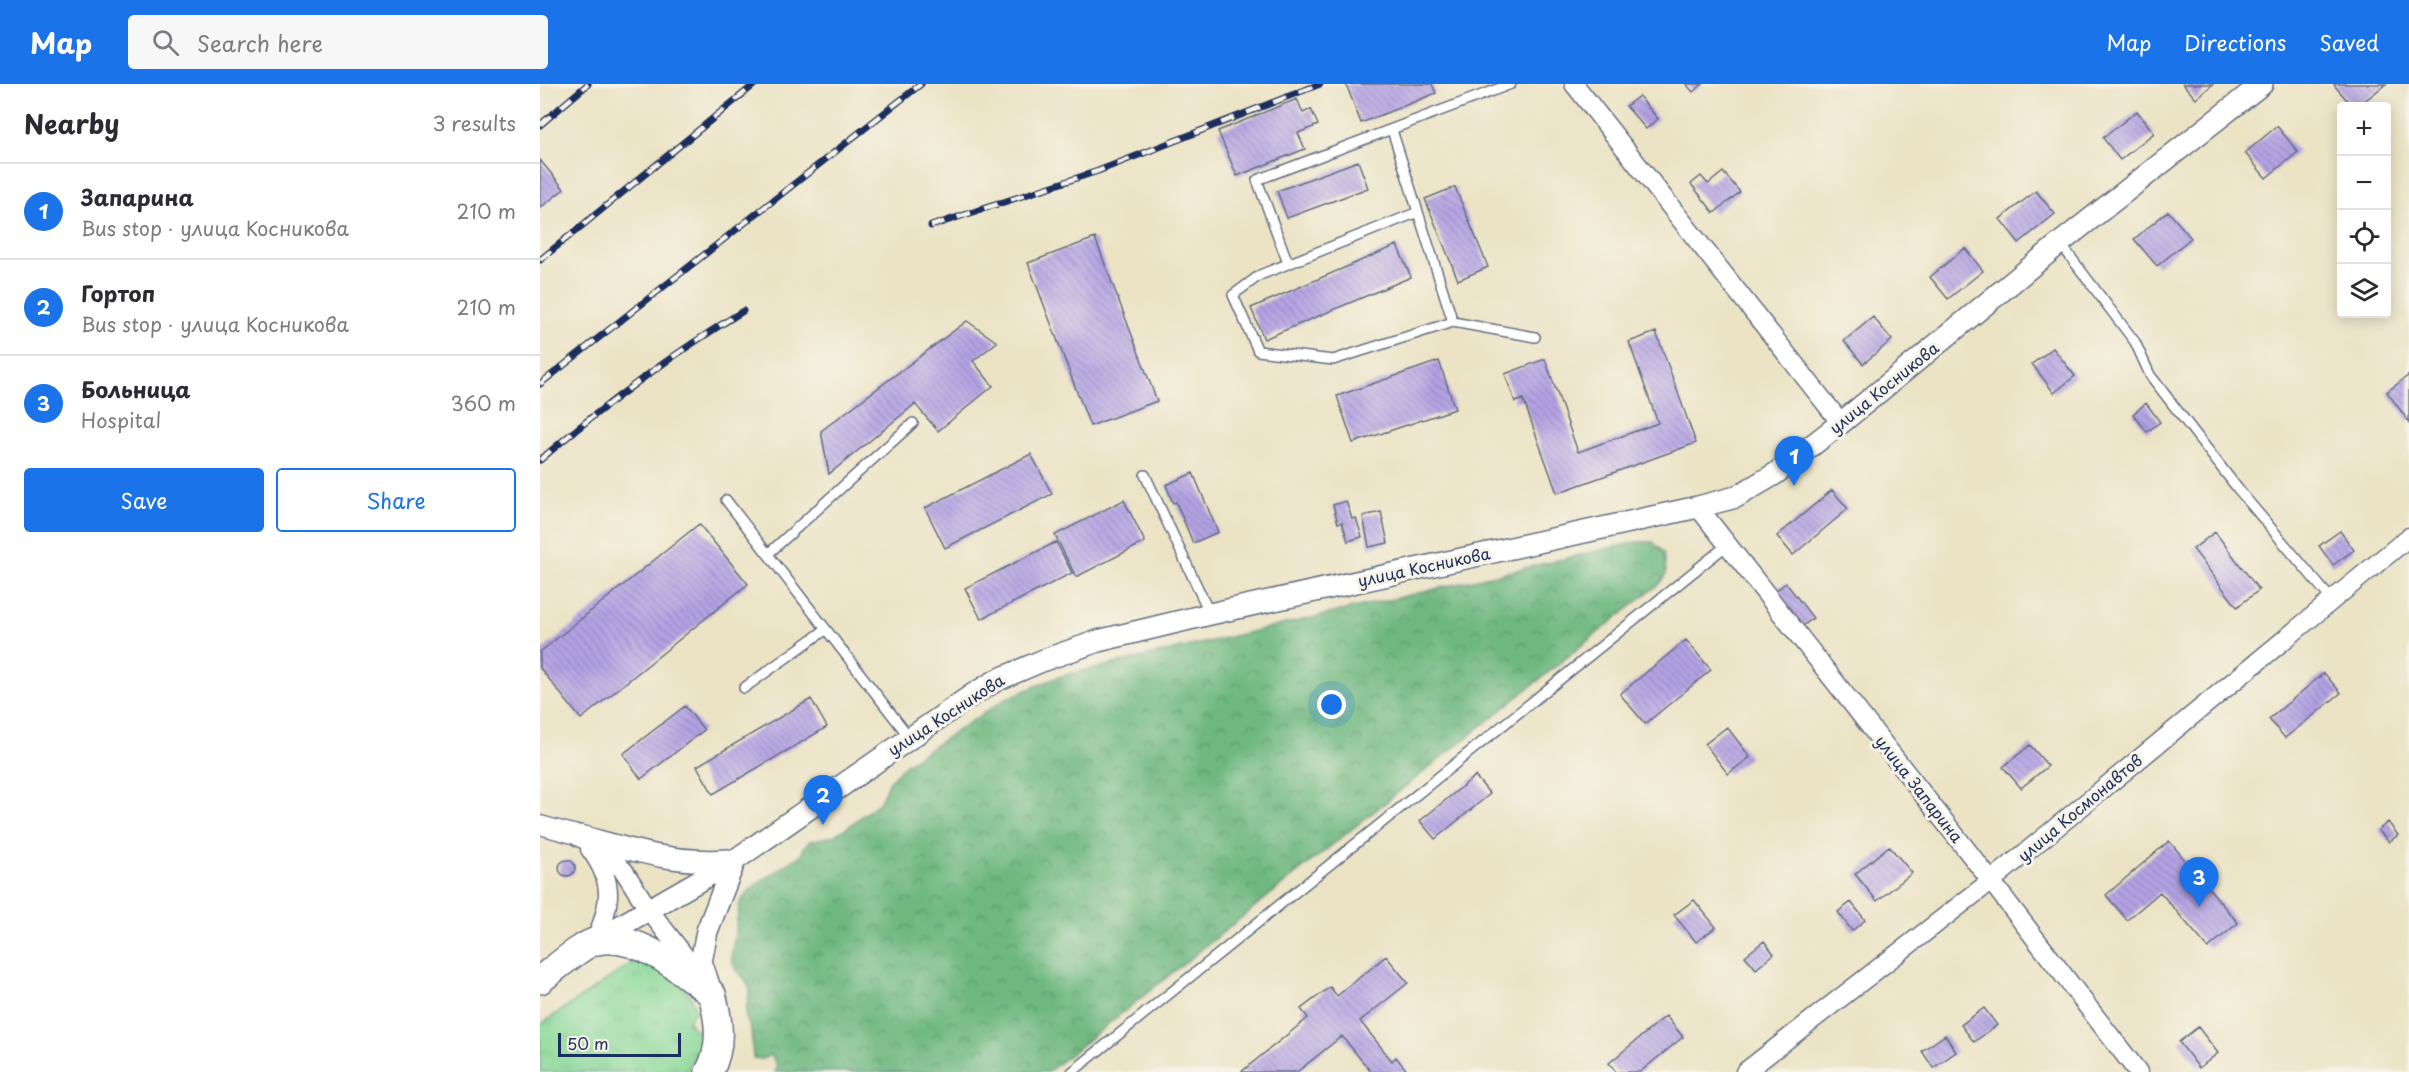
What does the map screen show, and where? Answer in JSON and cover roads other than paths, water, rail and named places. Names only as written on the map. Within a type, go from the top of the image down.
[{"type":"main road","name":"улица Косникова","points":[[540,980],[596,941]]},
{"type":"main road","points":[[596,941],[624,941],[659,956],[712,994],[719,1030],[716,1054],[709,1072]]},
{"type":"street","points":[[1574,84],[1841,423]]},
{"type":"street","name":"улица Косникова","points":[[596,941],[735,860],[972,695],[1020,670],[1098,641],[1737,497],[1775,474],[1841,423],[2060,243],[2262,84]]},
{"type":"street","name":"улица Запарина","points":[[1698,507],[2138,1072]]},
{"type":"street","name":"улица Космонавтов","points":[[1744,1072],[1991,881],[2409,537]]},
{"type":"street","points":[[540,825],[679,861],[735,860],[707,931],[701,962],[712,994]]},
{"type":"street","points":[[580,836],[624,870],[649,910],[712,994]]},
{"type":"street","points":[[580,836],[602,866],[607,882],[606,910],[596,941]]},
{"type":"lane","points":[[1288,263],[1257,180],[1511,84]]},
{"type":"lane","points":[[1392,130],[1453,322]]},
{"type":"lane","points":[[1418,212],[1260,275],[1233,295],[1258,351],[1333,360],[1453,322],[1535,337]]},
{"type":"lane","points":[[2060,243],[2135,342],[2150,375],[2238,489],[2331,599]]},
{"type":"lane","points":[[769,553],[913,423]]},
{"type":"lane","points":[[1145,475],[1210,614]]},
{"type":"lane","points":[[726,500],[910,738]]},
{"type":"lane","points":[[1071,1072],[1727,545]]},
{"type":"lane","points":[[744,688],[825,630]]},
{"type":"railway","points":[[540,125],[588,84]]},
{"type":"railway","points":[[540,260],[755,84]]},
{"type":"railway","points":[[540,384],[921,84]]},
{"type":"railway","points":[[931,226],[1098,171],[1320,84]]},
{"type":"railway","points":[[540,460],[638,381],[743,311]]},
{"type":"place","name":"Запарина","points":[[1794,486]]},
{"type":"place","name":"Гортоп","points":[[823,825]]},
{"type":"place","name":"Больница","points":[[2199,907]]}]
